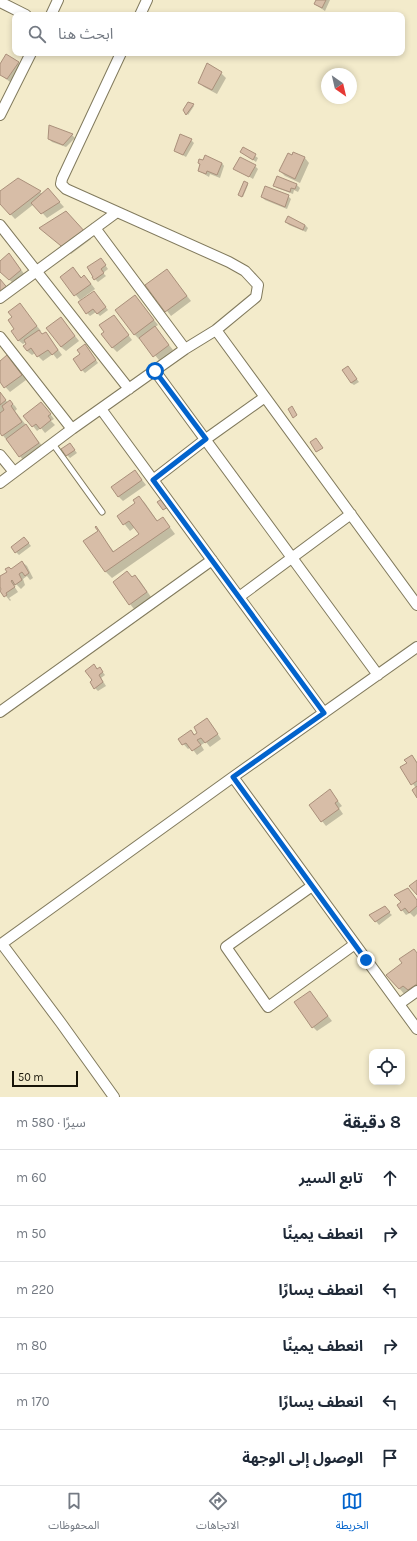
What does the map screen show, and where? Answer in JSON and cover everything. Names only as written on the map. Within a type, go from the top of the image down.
[{"type":"street","points":[[52,12],[58,0]]},
{"type":"street","points":[[141,12],[147,0]]},
{"type":"street","points":[[0,2],[20,12]]},
{"type":"street","points":[[0,115],[30,56]]},
{"type":"street","points":[[0,483],[72,429],[185,349],[216,330],[256,297],[258,284],[245,271],[229,262],[66,190],[61,184],[120,56]]},
{"type":"street","points":[[0,298],[117,212]]},
{"type":"street","points":[[0,225],[129,389]]},
{"type":"street","points":[[95,228],[185,349]]},
{"type":"street","points":[[216,330],[417,605]]},
{"type":"street","points":[[0,336],[72,429]]},
{"type":"street","points":[[155,371],[378,675]]},
{"type":"street","points":[[153,480],[265,396]]},
{"type":"street","points":[[102,409],[324,713]]},
{"type":"street","points":[[0,455],[14,472]]},
{"type":"street","points":[[239,597],[351,514]]},
{"type":"street","points":[[0,712],[212,560]]},
{"type":"street","points":[[114,1097],[61,1023],[1,945],[233,777],[417,647]]},
{"type":"street","points":[[233,777],[417,1029]]},
{"type":"street","points":[[312,886],[226,947],[268,1007],[355,944]]},
{"type":"street","points":[[399,1004],[417,991]]},
{"type":"lane","points":[[53,444],[102,512]]},
{"type":"building","points":[[316,0],[326,0],[322,8],[314,4]]},
{"type":"building","points":[[6,54],[19,62],[7,79],[0,75],[0,64]]},
{"type":"building","points":[[207,63],[222,72],[212,90],[198,83]]},
{"type":"building","points":[[188,102],[194,104],[186,115],[183,110]]},
{"type":"building","points":[[49,125],[73,134],[63,145],[48,139]]},
{"type":"building","points":[[180,134],[192,139],[183,155],[174,151]]},
{"type":"building","points":[[243,147],[256,154],[253,160],[240,152]]},
{"type":"building","points":[[293,152],[305,157],[295,179],[279,171],[288,153],[292,155]]},
{"type":"building","points":[[205,155],[222,163],[217,175],[207,171],[206,174],[198,171],[200,164],[198,163],[199,159],[203,160]]},
{"type":"building","points":[[240,157],[256,165],[249,177],[233,169]]},
{"type":"building","points":[[277,176],[297,184],[295,189],[291,188],[290,192],[273,186]]},
{"type":"building","points":[[18,178],[41,191],[10,215],[0,204],[0,191]]},
{"type":"building","points":[[244,181],[248,183],[242,197],[238,195]]},
{"type":"building","points":[[265,186],[289,195],[285,207],[261,197]]},
{"type":"building","points":[[48,188],[60,202],[41,214],[31,203]]},
{"type":"building","points":[[66,211],[87,234],[66,250],[39,228]]},
{"type":"building","points":[[288,216],[305,225],[303,230],[285,222]]},
{"type":"building","points":[[9,253],[21,270],[9,280],[0,272],[0,261]]},
{"type":"building","points":[[101,258],[106,265],[101,269],[104,273],[94,280],[87,267]]},
{"type":"building","points":[[73,267],[81,278],[84,275],[91,284],[74,296],[60,277]]},
{"type":"building","points":[[167,269],[187,296],[165,312],[145,285]]},
{"type":"building","points":[[0,279],[10,291],[0,296]]},
{"type":"building","points":[[94,291],[106,307],[97,314],[93,309],[86,314],[78,302]]},
{"type":"building","points":[[135,295],[154,320],[134,335],[115,310]]},
{"type":"building","points":[[20,303],[37,326],[18,341],[11,331],[14,329],[8,320],[12,317],[8,312]]},
{"type":"building","points":[[114,315],[129,335],[112,348],[101,334],[104,332],[99,325]]},
{"type":"building","points":[[61,317],[75,336],[61,347],[46,328]]},
{"type":"building","points":[[155,326],[169,345],[153,357],[139,338]]},
{"type":"building","points":[[39,330],[42,334],[46,332],[58,350],[52,355],[48,350],[37,357],[31,348],[27,351],[23,346],[26,344],[24,340]]},
{"type":"building","points":[[85,344],[96,360],[81,371],[73,359],[80,354],[77,350]]},
{"type":"building","points":[[7,355],[22,375],[4,388],[0,382],[0,361]]},
{"type":"building","points":[[348,366],[357,379],[351,383],[342,370]]},
{"type":"building","points":[[0,392],[6,400],[0,405]]},
{"type":"building","points":[[10,400],[13,404],[11,406],[22,422],[2,436],[0,433],[0,413],[4,410],[2,406]]},
{"type":"building","points":[[41,402],[51,414],[48,416],[51,420],[40,429],[36,424],[32,427],[23,416]]},
{"type":"building","points":[[292,406],[297,415],[293,418],[288,409]]},
{"type":"building","points":[[26,424],[39,443],[19,457],[6,439]]},
{"type":"building","points":[[316,438],[323,448],[316,452],[310,442]]},
{"type":"building","points":[[70,443],[75,450],[66,456],[61,449]]},
{"type":"building","points":[[135,470],[142,480],[118,497],[111,487]]},
{"type":"building","points":[[139,496],[157,521],[163,517],[170,527],[105,572],[83,541],[98,531],[95,527],[96,526],[113,552],[139,534],[129,521],[123,525],[117,516],[135,503],[133,500]]},
{"type":"building","points":[[163,498],[168,507],[163,510],[157,502]]},
{"type":"building","points":[[24,537],[29,543],[15,553],[11,547]]},
{"type":"building","points":[[22,561],[29,573],[25,576],[22,572],[19,574],[22,580],[15,585],[12,580],[11,581],[15,587],[6,593],[7,595],[4,597],[0,591],[0,576],[7,572],[5,569],[9,567],[11,569]]},
{"type":"building","points":[[127,571],[132,577],[135,575],[147,592],[129,605],[113,582]]},
{"type":"building","points":[[94,664],[97,669],[100,667],[103,672],[99,675],[103,682],[94,689],[90,682],[92,680],[85,671]]},
{"type":"building","points":[[207,718],[218,734],[205,743],[201,738],[197,740],[201,745],[192,751],[186,743],[182,745],[178,739],[191,730],[194,735],[197,733],[194,727]]},
{"type":"building","points":[[412,755],[417,763],[417,781],[411,785],[400,767],[407,763],[404,760]]},
{"type":"building","points":[[417,786],[417,798],[412,790]]},
{"type":"building","points":[[330,789],[338,801],[335,803],[339,809],[321,822],[309,805]]},
{"type":"building","points":[[417,880],[417,895],[409,886]]},
{"type":"building","points":[[408,888],[417,900],[417,906],[409,913],[405,908],[401,911],[397,905],[401,902],[394,895]]},
{"type":"building","points":[[385,906],[390,912],[375,922],[369,915]]},
{"type":"building","points":[[414,949],[417,953],[417,984],[408,990],[403,986],[399,989],[386,975],[402,963],[399,959]]},
{"type":"building","points":[[310,991],[328,1016],[312,1028],[294,1002]]},
{"type":"route","points":[[155,371],[206,439],[153,480],[324,713],[233,777],[366,960]]}]
